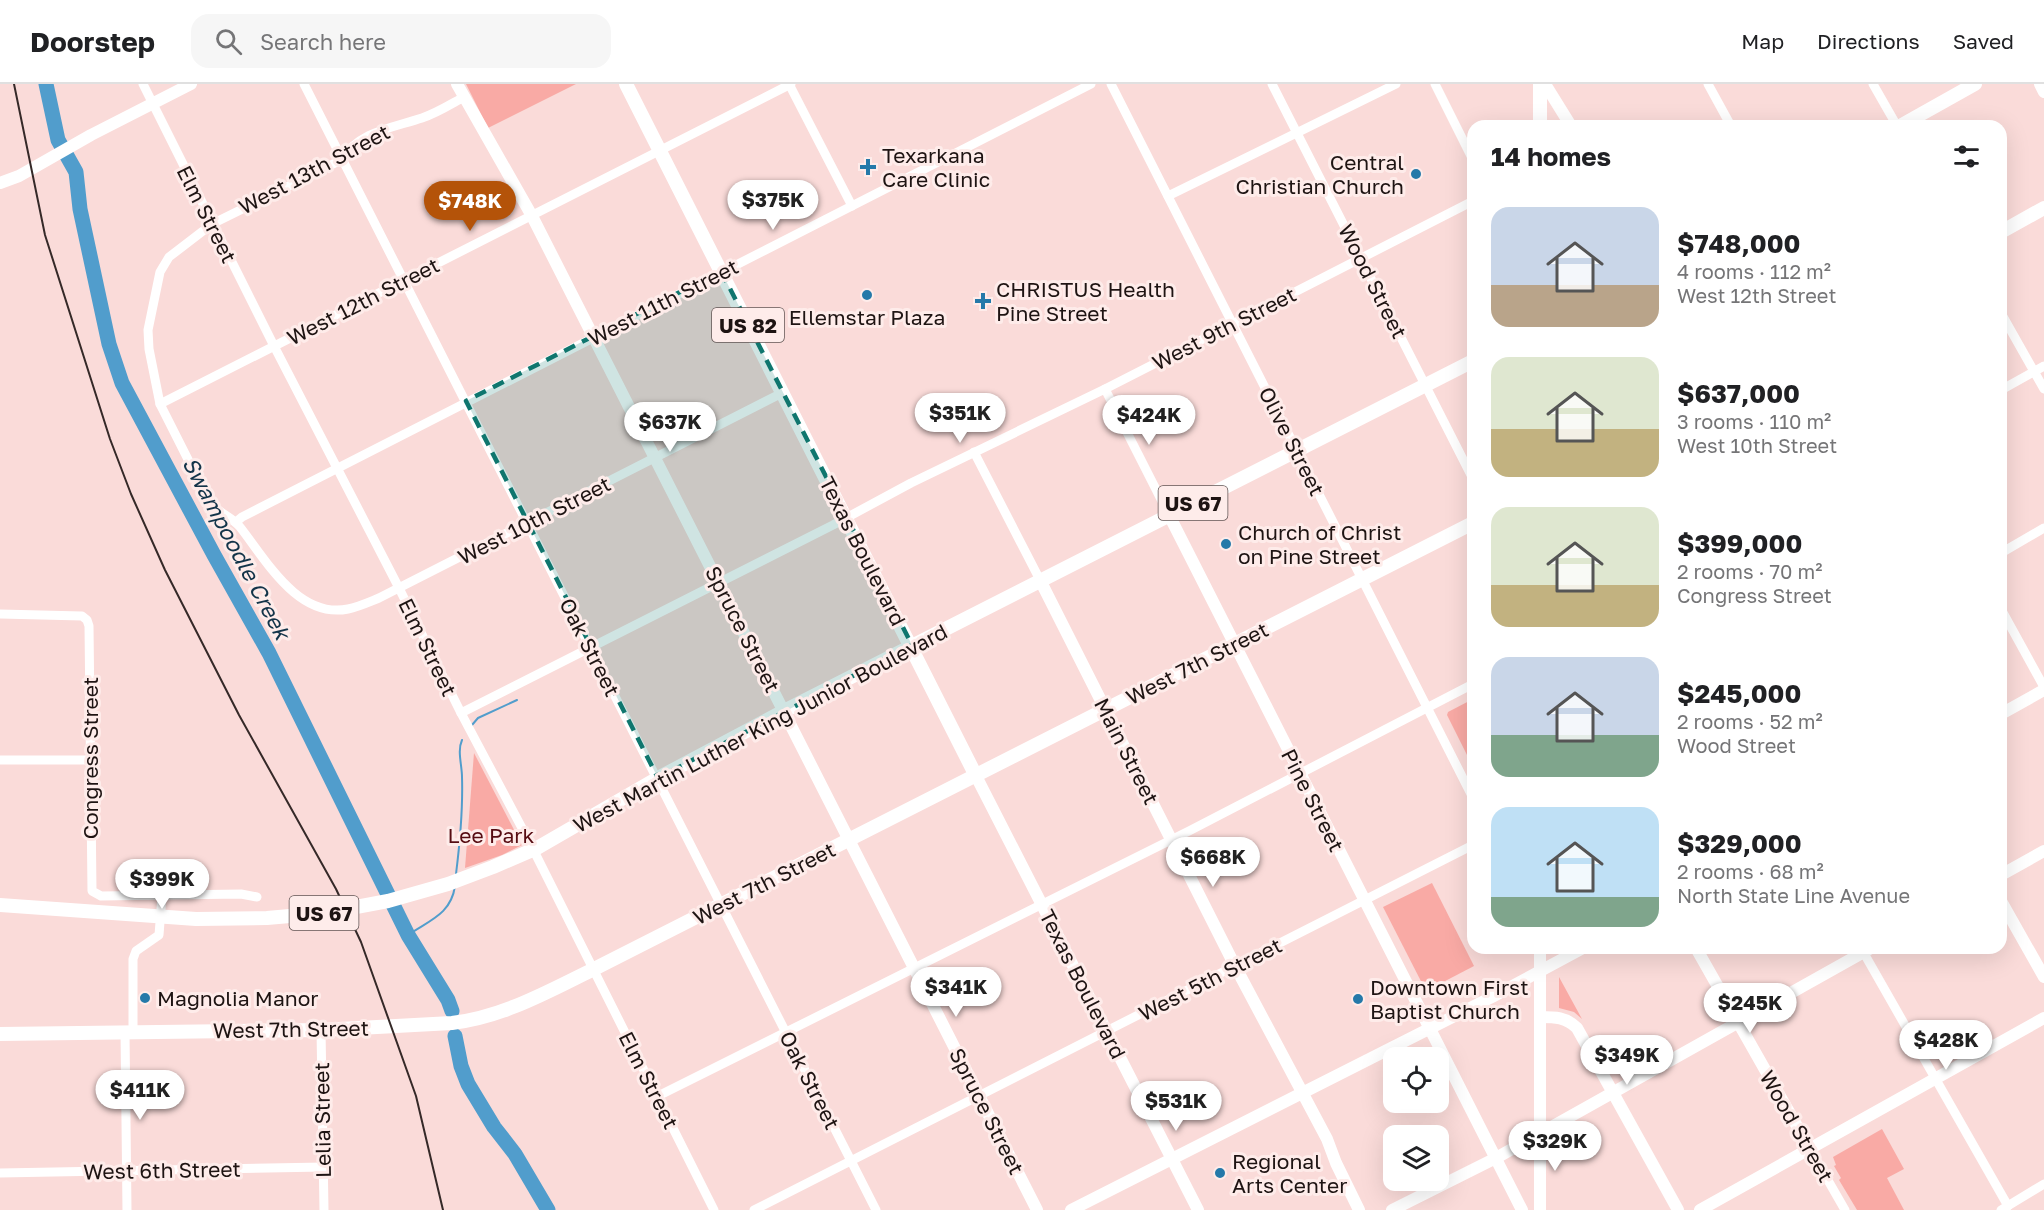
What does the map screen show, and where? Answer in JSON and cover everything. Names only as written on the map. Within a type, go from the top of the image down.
[{"type":"main road","name":"Texas Boulevard","points":[[626,84],[845,518],[912,645],[975,774]]},
{"type":"main road","points":[[1540,84],[1540,120]]},
{"type":"main road","points":[[1909,120],[1975,84]]},
{"type":"main road","points":[[2007,229],[2044,208]]},
{"type":"main road","name":"West Martin Luther King Junior Boulevard","points":[[0,905],[196,919],[267,918],[324,913],[388,901],[448,884],[515,858],[784,711],[1467,364]]},
{"type":"main road","name":"West 7th Street","points":[[0,1034],[321,1030],[478,1019],[525,1004],[1467,526]]},
{"type":"street","name":"Elm Street","points":[[142,84],[461,713],[531,845],[714,1210]]},
{"type":"street","points":[[0,183],[26,172],[191,84]]},
{"type":"street","name":"Oak Street","points":[[304,84],[876,1210]]},
{"type":"street","name":"Spruce Street","points":[[458,84],[532,216],[1037,1210]]},
{"type":"street","points":[[790,84],[852,206]]},
{"type":"street","name":"West 12th Street","points":[[160,404],[790,84]]},
{"type":"street","name":"West 11th Street","points":[[236,522],[466,401],[1091,84]]},
{"type":"street","name":"Olive Street","points":[[1111,84],[1467,786]]},
{"type":"street","name":"Wood Street","points":[[1272,84],[1467,467]]},
{"type":"street","points":[[1168,196],[1396,84]]},
{"type":"street","points":[[1435,84],[1467,148]]},
{"type":"street","points":[[1545,84],[1567,120]]},
{"type":"street","points":[[1708,84],[1728,120]]},
{"type":"street","points":[[1873,84],[1894,120]]},
{"type":"street","points":[[2040,84],[2044,92]]},
{"type":"street","name":"West 13th Street","points":[[160,404],[149,349],[148,330],[163,264],[212,224],[341,159],[349,148],[371,134],[424,118],[464,97]]},
{"type":"street","name":"West 9th Street","points":[[461,713],[720,583],[903,487],[1105,388],[1467,204]]},
{"type":"street","points":[[2007,324],[2044,389]]},
{"type":"street","points":[[2007,387],[2044,366]]},
{"type":"street","name":"Pine Street","points":[[1105,388],[1521,1210]]},
{"type":"street","name":"West 10th Street","points":[[236,522],[288,589],[318,606],[347,609],[379,598],[782,393]]},
{"type":"street","points":[[160,404],[209,501],[216,511],[236,522]]},
{"type":"street","name":"Main Street","points":[[974,452],[1235,966],[1327,1139],[1359,1210]]},
{"type":"street","points":[[2007,550],[2044,528]]},
{"type":"street","name":"Congress Street","points":[[0,614],[82,616],[87,620],[89,626],[92,891],[101,896],[241,894],[257,897]]},
{"type":"street","points":[[2007,620],[2044,688],[2007,710]]},
{"type":"street","points":[[656,1097],[1172,840],[1467,687]]},
{"type":"street","points":[[0,760],[91,760]]},
{"type":"street","name":"Texas Boulevard","points":[[975,774],[1198,1210]]},
{"type":"street","name":"West 5th Street","points":[[754,1210],[1467,848]]},
{"type":"street","points":[[2007,872],[2044,851]]},
{"type":"street","points":[[127,1210],[129,1032],[133,959],[136,951],[159,935],[162,896]]},
{"type":"street","points":[[2007,912],[2044,977]]},
{"type":"street","points":[[1540,954],[1540,1210]]},
{"type":"street","points":[[1071,1210],[1430,1029],[1572,954]]},
{"type":"street","name":"Wood Street","points":[[1699,954],[1845,1210]]},
{"type":"street","points":[[1392,1210],[1540,1134],[1739,1023],[1856,954]]},
{"type":"street","points":[[1868,954],[2005,1208],[2044,1184]]},
{"type":"street","points":[[1540,1017],[1558,1017],[1571,1022],[1577,1028],[1678,1210]]},
{"type":"street","points":[[1700,1210],[2044,1018]]},
{"type":"street","name":"Lelia Street","points":[[321,1030],[324,1210]]},
{"type":"street","name":"West 6th Street","points":[[0,1173],[324,1167]]},
{"type":"highlighted area","points":[[721,271],[912,645],[658,778],[466,401]]},
{"type":"green space","points":[[466,84],[576,84],[488,128]]},
{"type":"green space","points":[[1467,702],[1467,755],[1447,715],[1448,712]]},
{"type":"green space","name":"Lee Park","points":[[474,753],[522,845],[465,868]]},
{"type":"green space","points":[[1432,883],[1474,966],[1426,991],[1383,907]]},
{"type":"green space","points":[[1559,977],[1582,1019],[1574,1012],[1559,1008]]},
{"type":"green space","points":[[1882,1129],[1904,1169],[1887,1178],[1904,1210],[1857,1210],[1839,1180],[1841,1178],[1834,1166],[1836,1165],[1833,1157]]},
{"type":"waterway","name":"Swampoodle Creek","points":[[46,84],[58,140],[76,172],[80,209],[109,344],[122,383],[269,653],[408,935],[448,1000],[452,1011]]},
{"type":"waterway","points":[[472,725],[478,718],[517,700]]},
{"type":"waterway","points":[[456,874],[462,813],[460,753],[462,740]]},
{"type":"waterway","points":[[408,935],[444,910],[453,896],[455,886]]},
{"type":"waterway","name":"Swampoodle Creek","points":[[455,1036],[461,1066],[468,1084],[494,1127],[515,1154],[548,1210]]},
{"type":"railway","points":[[14,84],[45,235],[110,439],[131,494],[165,570],[239,715],[336,889],[361,942],[416,1096],[443,1210]]},
{"type":"place","name":"Texarkana Care Clinic","points":[[868,167]]},
{"type":"place","name":"Central Christian Church","points":[[1416,174]]},
{"type":"place","name":"Ellemstar Plaza","points":[[867,295]]},
{"type":"place","name":"CHRISTUS Health Pine Street","points":[[983,301]]},
{"type":"place","name":"Church of Christ on Pine Street","points":[[1226,544]]},
{"type":"place","name":"Magnolia Manor","points":[[145,998]]},
{"type":"place","name":"Downtown First Baptist Church","points":[[1358,999]]},
{"type":"place","name":"Regional Arts Center","points":[[1220,1173]]}]
